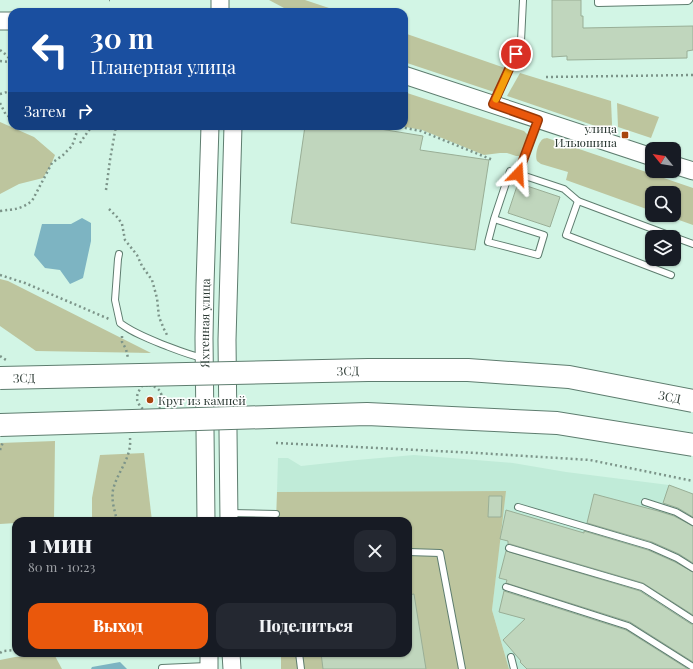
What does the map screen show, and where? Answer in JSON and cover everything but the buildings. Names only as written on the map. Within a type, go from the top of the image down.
[{"type":"highway","name":"ЗСД","points":[[0,378],[368,370],[468,370],[568,377],[693,401]]},
{"type":"highway","points":[[1,433],[368,414],[557,423],[693,446]]},
{"type":"main road","points":[[408,76],[645,156]]},
{"type":"main road","name":"Яхтенная улица","points":[[206,517],[204,358],[210,130]]},
{"type":"main road","name":"Яхтенная улица","points":[[229,517],[227,340],[233,130]]},
{"type":"main road","points":[[681,167],[693,171]]},
{"type":"main road","points":[[231,657],[232,669]]},
{"type":"lane","points":[[493,104],[521,41],[523,0]]},
{"type":"lane","points":[[598,0],[598,3],[689,0]]},
{"type":"lane","points":[[518,174],[538,120]]},
{"type":"lane","points":[[494,219],[544,235],[538,255],[488,242],[494,219],[510,171],[564,189],[578,200],[656,230]]},
{"type":"lane","points":[[578,200],[566,235],[671,275]]},
{"type":"lane","points":[[681,240],[693,244]]},
{"type":"lane","points":[[120,254],[118,259],[115,300],[120,323],[147,338],[189,355],[204,358]]},
{"type":"lane","points":[[645,502],[676,512],[693,522]]},
{"type":"lane","points":[[518,507],[650,546],[677,558],[693,568]]},
{"type":"lane","points":[[229,517],[276,514]]},
{"type":"lane","points":[[509,548],[642,587],[693,620]]},
{"type":"lane","points":[[412,552],[440,553],[462,669]]},
{"type":"lane","points":[[506,587],[628,626],[693,667]]},
{"type":"lane","points":[[300,657],[301,669]]},
{"type":"lane","points":[[511,657],[514,669]]},
{"type":"lane","points":[[162,668],[211,664]]},
{"type":"path","points":[[0,50],[8,58]]},
{"type":"path","points":[[546,77],[693,75]]},
{"type":"path","points":[[0,103],[8,116]]},
{"type":"path","points":[[408,128],[422,131],[492,160]]},
{"type":"path","points":[[0,211],[16,209],[27,205],[32,201],[52,163],[72,146],[77,130]]},
{"type":"path","points":[[80,143],[89,130]]},
{"type":"path","points":[[106,190],[115,130]]},
{"type":"path","points":[[109,209],[122,224],[125,240],[137,255],[142,266],[152,280],[157,298],[159,317],[170,339]]},
{"type":"path","points":[[0,275],[25,283],[120,323]]},
{"type":"path","points":[[0,278],[5,276]]},
{"type":"path","points":[[149,385],[155,387],[161,392],[163,402],[155,412],[145,411],[138,403],[138,392],[142,386],[149,385]]},
{"type":"path","points":[[133,407],[138,403]]},
{"type":"path","points":[[116,517],[112,492],[127,460],[131,446],[129,431]]},
{"type":"path","points":[[0,450],[1,433]]},
{"type":"path","points":[[276,443],[590,460],[693,481]]},
{"type":"path","points":[[0,652],[12,650]]},
{"type":"shaded area","points":[[269,0],[305,0],[329,8],[284,8]]},
{"type":"shaded area","points":[[408,34],[505,68],[494,92],[408,63]]},
{"type":"shaded area","points":[[520,73],[611,101],[612,124],[610,131],[507,96]]},
{"type":"shaded area","points":[[408,93],[524,131],[527,136],[519,156],[507,153],[484,155],[422,130],[408,127]]},
{"type":"shaded area","points":[[617,103],[659,117],[651,138],[618,127]]},
{"type":"shaded area","points":[[0,122],[8,126],[8,130],[18,130],[34,137],[55,155],[43,178],[19,184],[0,194]]},
{"type":"shaded area","points":[[547,138],[645,172],[645,178],[664,178],[693,188],[693,225],[681,221],[681,186],[645,186],[645,208],[566,180],[568,172],[541,164],[536,159],[536,154],[542,139]]},
{"type":"shaded area","points":[[0,279],[8,281],[151,353],[36,351],[0,326]]},
{"type":"shaded area","points":[[55,441],[54,517],[12,517],[12,523],[0,524],[0,443]]},
{"type":"shaded area","points":[[144,453],[152,517],[92,517],[92,498],[100,455]]},
{"type":"shaded area","points":[[414,455],[513,463],[566,472],[669,485],[693,494],[693,669],[509,669],[492,610],[505,491],[277,492],[278,458],[288,458],[301,466]]},
{"type":"shaded area","points":[[506,491],[492,610],[509,669],[281,669],[281,657],[412,657],[412,517],[276,517],[277,492]]},
{"type":"shaded area","points":[[15,657],[56,657],[62,669],[0,669],[0,660]]},
{"type":"water","points":[[82,218],[91,223],[91,241],[83,278],[70,284],[60,270],[45,268],[34,255],[42,224],[71,224]]},
{"type":"water","points":[[120,662],[127,669],[91,669],[92,667]]},
{"type":"slow traffic","points":[[496,99],[509,70]]},
{"type":"place","name":"улица Ильюшина","points":[[625,135]]},
{"type":"place","name":"Круг из камней","points":[[150,400]]},
{"type":"route","points":[[516,54],[493,104],[538,120],[518,174]]}]
